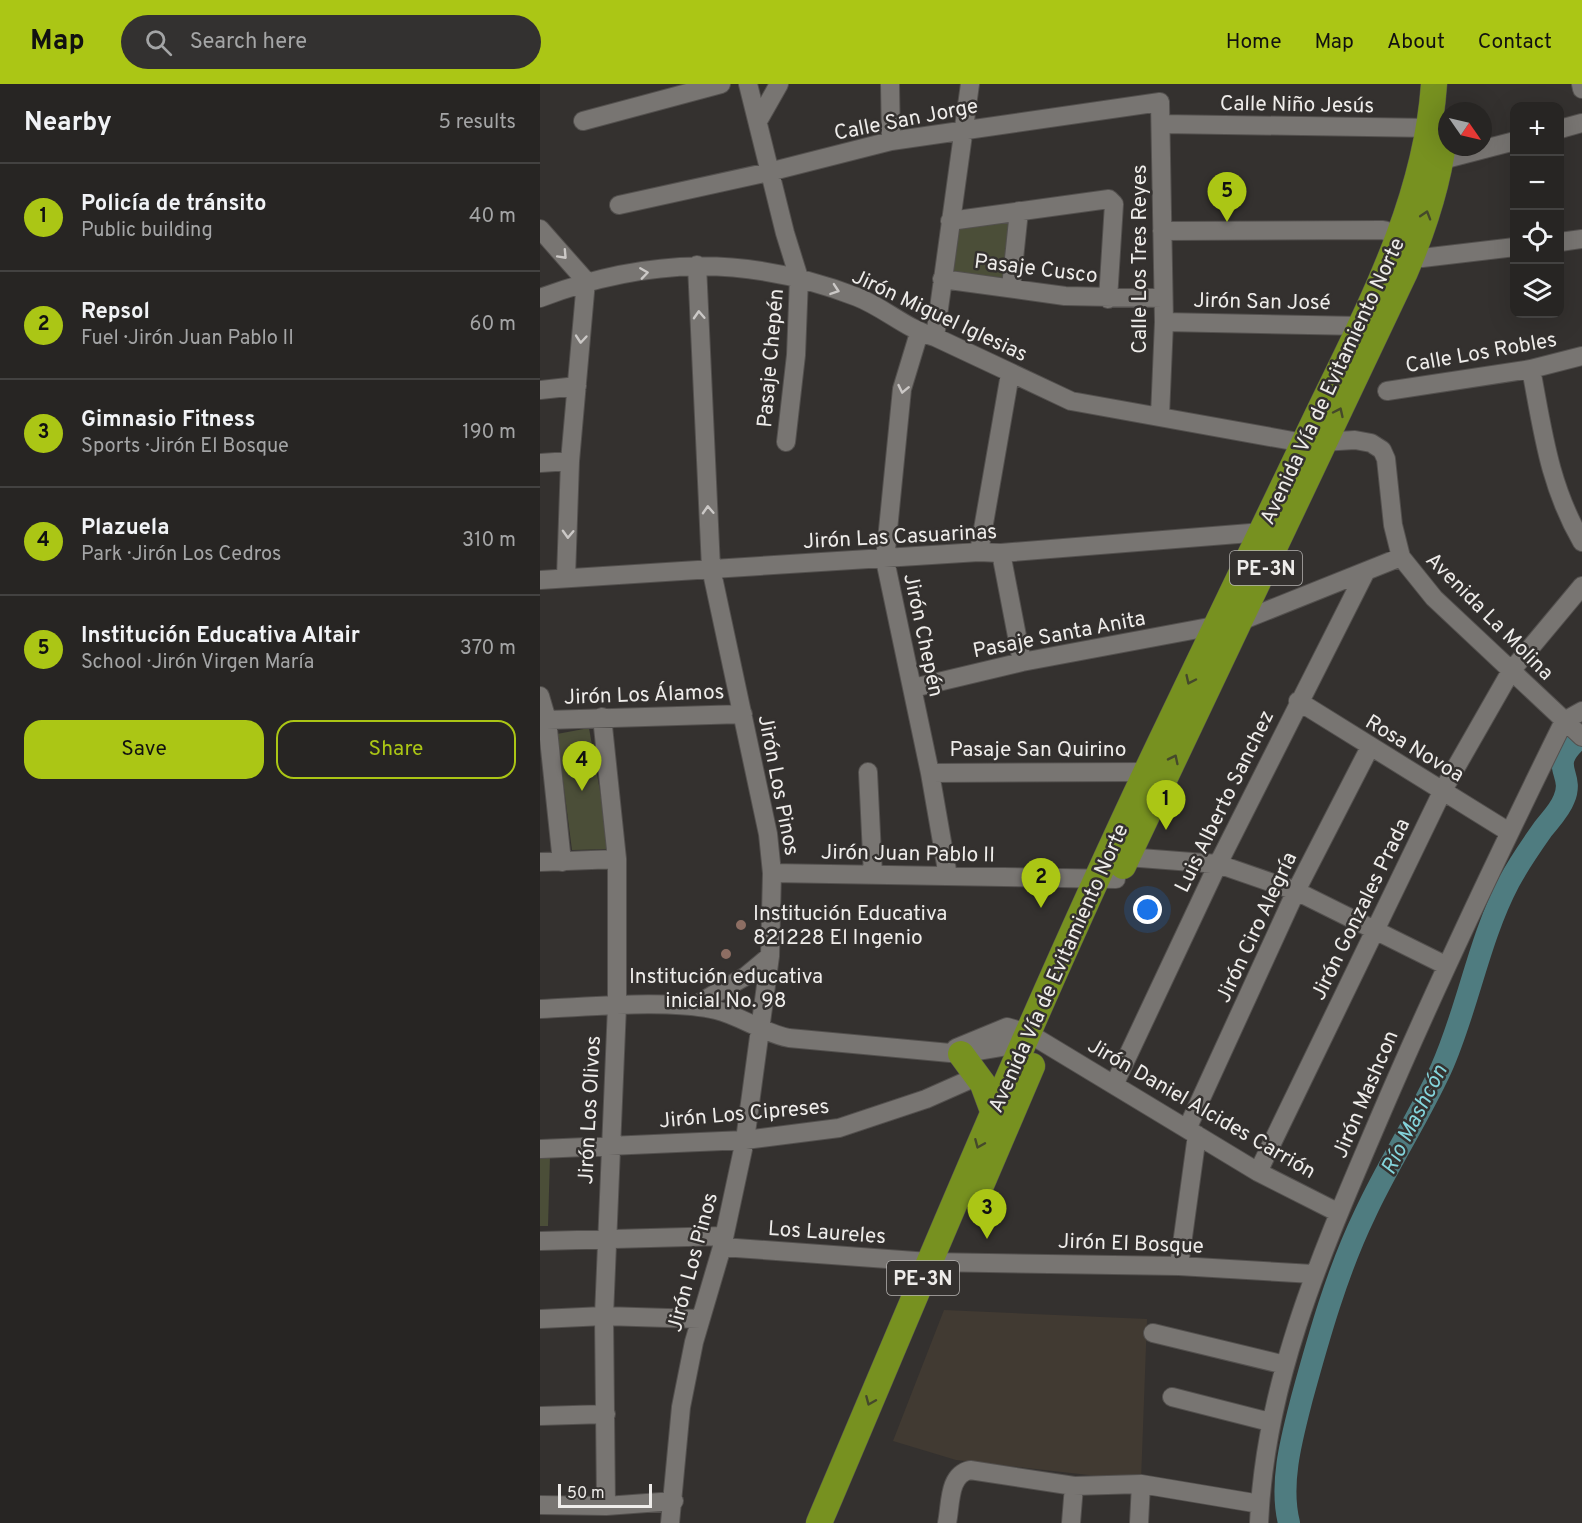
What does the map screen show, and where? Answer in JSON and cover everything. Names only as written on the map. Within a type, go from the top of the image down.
[{"type":"highway","name":"Avenida Vía de Evitamiento Norte","points":[[1108,879],[1127,856],[1241,621],[1360,326],[1406,246],[1431,128],[1434,84]]},
{"type":"highway","name":"Avenida Vía de Evitamiento Norte","points":[[838,1523],[939,1262],[1036,1037],[1108,879],[1147,772],[1263,532],[1314,443],[1406,246],[1442,160],[1449,84]]},
{"type":"highway","name":"Avenida Vía de Evitamiento Norte","points":[[965,1200],[993,1111],[1036,1037]]},
{"type":"highway","points":[[953,1054],[978,1076],[993,1111]]},
{"type":"highway","name":"Avenida Vía de Evitamiento Norte","points":[[819,1523],[939,1262]]},
{"type":"street","points":[[583,121],[721,84]]},
{"type":"street","points":[[748,84],[759,121],[769,172],[800,278]]},
{"type":"street","points":[[759,121],[779,84]]},
{"type":"street","points":[[890,84],[891,141]]},
{"type":"street","name":"Jirón Chepén","points":[[948,876],[930,772],[885,560],[902,389],[927,335],[942,279],[970,84]]},
{"type":"street","points":[[1581,84],[1582,89]]},
{"type":"street","name":"Calle San Jorge","points":[[619,205],[769,172],[891,141],[1160,102]]},
{"type":"street","name":"Calle Los Tres Reyes","points":[[1160,102],[1164,322],[1160,416]]},
{"type":"street","points":[[1564,128],[1582,123]]},
{"type":"street","name":"Calle Niño Jesús","points":[[1162,124],[1431,128]]},
{"type":"street","points":[[1442,160],[1510,142]]},
{"type":"street","points":[[950,221],[1109,199],[1112,201],[1108,299]]},
{"type":"street","points":[[1011,287],[1018,211]]},
{"type":"street","points":[[540,230],[586,281],[570,461],[566,577]]},
{"type":"street","points":[[1162,231],[1382,230],[1388,231],[1406,246],[1426,258],[1510,248]]},
{"type":"street","points":[[1564,241],[1582,239]]},
{"type":"street","name":"Jirón Miguel Iglesias","points":[[540,298],[586,281],[697,265],[751,268],[800,278],[860,298],[927,335],[1071,400],[1116,411],[1160,416],[1314,443]]},
{"type":"street","name":"Jirón Los Pinos","points":[[670,1523],[674,1501],[681,1407],[700,1319],[723,1241],[745,1140],[770,957],[772,873],[768,834],[711,568],[697,265]]},
{"type":"street","name":"Pasaje Chepén","points":[[786,442],[796,355],[800,278]]},
{"type":"street","name":"Pasaje Cusco","points":[[942,279],[1065,296],[1108,299],[1162,298]]},
{"type":"street","name":"Jirón San José","points":[[1164,322],[1360,326]]},
{"type":"street","name":"Calle Los Robles","points":[[1387,391],[1531,369],[1582,356]]},
{"type":"street","points":[[1531,369],[1552,478],[1566,514],[1582,542]]},
{"type":"street","points":[[979,552],[1010,374]]},
{"type":"street","points":[[540,390],[577,386]]},
{"type":"street","name":"Avenida La Molina","points":[[1314,443],[1355,440],[1371,443],[1382,450],[1389,475],[1393,525],[1401,557],[1434,598],[1573,729]]},
{"type":"street","points":[[540,463],[570,461]]},
{"type":"street","name":"Jirón Las Casuarinas","points":[[540,580],[711,568],[885,560],[979,552],[1001,553],[1263,532]]},
{"type":"street","points":[[1001,553],[1022,662]]},
{"type":"street","name":"Pasaje Santa Anita","points":[[913,688],[1022,662],[1241,621],[1401,557]]},
{"type":"street","name":"Luis Alberto Sanchez","points":[[1114,1085],[1218,864],[1298,701],[1365,573]]},
{"type":"street","name":"Jirón Gonzales Prada","points":[[1258,1172],[1443,790],[1511,671],[1582,586]]},
{"type":"street","points":[[540,696],[547,720],[562,862]]},
{"type":"street","name":"Rosa Novoa","points":[[1298,701],[1509,832]]},
{"type":"street","points":[[1573,729],[1582,711]]},
{"type":"street","name":"Jirón Los Álamos","points":[[547,720],[743,714]]},
{"type":"street","name":"Jirón Los Olivos","points":[[602,717],[617,859],[616,1006],[604,1316],[606,1506]]},
{"type":"street","name":"Jirón Mashcon","points":[[1259,1523],[1270,1422],[1313,1275],[1445,965],[1509,832],[1573,729]]},
{"type":"street","name":"Jirón Ciro Alegría","points":[[1179,1266],[1192,1132],[1296,891],[1370,747]]},
{"type":"street","points":[[868,772],[873,875]]},
{"type":"street","name":"Pasaje San Quirino","points":[[930,772],[1147,772]]},
{"type":"street","points":[[1127,856],[1218,864],[1296,891],[1445,965]]},
{"type":"street","points":[[540,862],[617,859]]},
{"type":"street","name":"Jirón Juan Pablo II","points":[[772,873],[1108,879]]},
{"type":"street","points":[[694,1006],[746,976],[770,957]]},
{"type":"street","points":[[540,1009],[694,1006],[729,1014],[759,1029],[789,1038],[953,1054],[1007,1027],[1036,1037]]},
{"type":"street","name":"Jirón Daniel Alcides Carrión","points":[[1036,1037],[1258,1172],[1339,1213]]},
{"type":"street","name":"Jirón Los Cipreses","points":[[540,1149],[745,1140],[839,1128],[926,1099],[978,1076]]},
{"type":"street","name":"Los Laureles","points":[[540,1241],[606,1237],[723,1241],[939,1262]]},
{"type":"street","name":"Jirón El Bosque","points":[[939,1262],[1179,1266],[1313,1275]]},
{"type":"street","points":[[540,1319],[604,1316],[700,1319]]},
{"type":"street","points":[[1153,1333],[1285,1365]]},
{"type":"street","points":[[1172,1397],[1270,1422]]},
{"type":"street","points":[[540,1416],[606,1414]]},
{"type":"street","points":[[947,1523],[955,1478],[960,1473],[970,1470],[1074,1486],[1141,1484],[1260,1504]]},
{"type":"street","points":[[1140,1523],[1141,1484]]},
{"type":"street","points":[[1071,1523],[1074,1486]]},
{"type":"street","points":[[540,1504],[606,1506],[674,1501]]},
{"type":"shaded area","points":[[944,1310],[1147,1319],[1141,1481],[956,1460],[893,1441]]},
{"type":"green space","points":[[1009,221],[1005,278],[951,274],[956,227]]},
{"type":"green space","points":[[589,728],[610,849],[572,850],[557,734]]},
{"type":"green space","points":[[550,1156],[548,1226],[540,1226],[540,1157]]},
{"type":"waterway","name":"Río Mashcón","points":[[1289,1523],[1285,1492],[1291,1444],[1315,1351],[1346,1258],[1374,1195],[1441,1069],[1459,1023],[1498,905],[1521,861],[1562,803],[1567,790],[1563,769],[1565,755],[1582,736]]},
{"type":"place","name":"Institución Educativa Altair","points":[[1227,222]]},
{"type":"place","name":"Plazuela","points":[[582,791]]},
{"type":"place","name":"Policía de tránsito","points":[[1166,830]]},
{"type":"place","name":"Repsol","points":[[1041,908]]},
{"type":"place","name":"Institución Educativa 821228 El Ingenio","points":[[741,925]]},
{"type":"place","name":"Institución educativa inicial No. 98","points":[[726,954]]},
{"type":"place","name":"Gimnasio Fitness","points":[[987,1239]]}]
